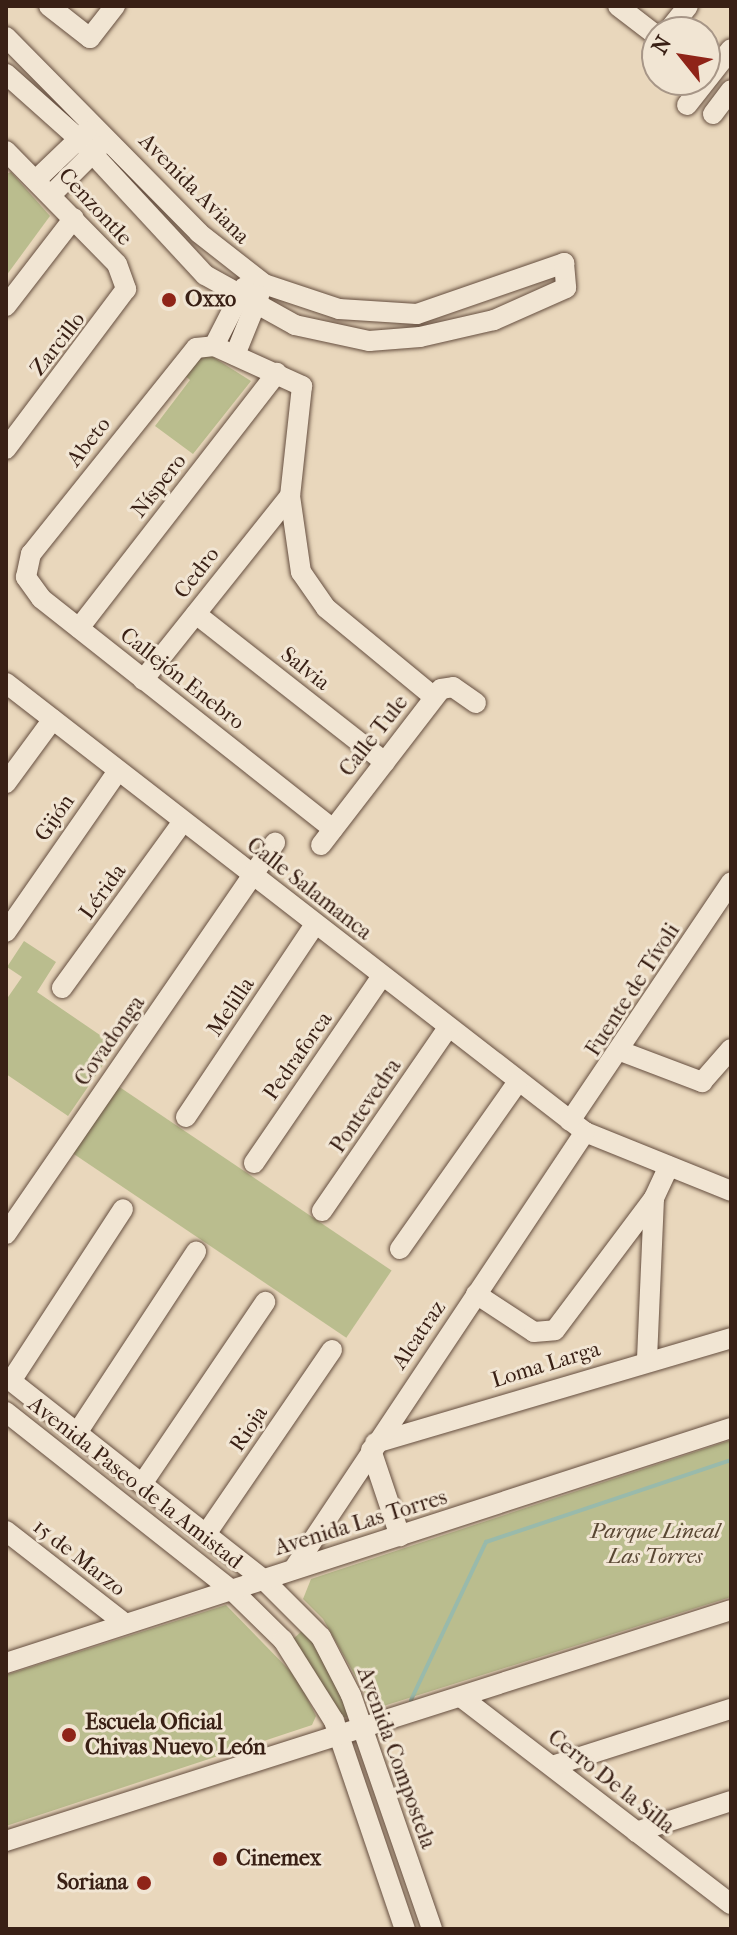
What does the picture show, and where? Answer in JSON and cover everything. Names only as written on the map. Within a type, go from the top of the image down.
[{"type":"street","points":[[49,6],[90,38],[115,6]]},
{"type":"street","points":[[618,6],[641,31]]},
{"type":"street","name":"Avenida Aviana","points":[[6,37],[257,280],[339,309],[417,314],[564,263],[566,288],[471,328],[389,341],[320,333],[247,302]]},
{"type":"street","points":[[687,105],[731,49]]},
{"type":"street","points":[[6,74],[86,146],[190,261],[247,302]]},
{"type":"street","points":[[713,114],[731,90]]},
{"type":"street","points":[[52,194],[86,146],[102,130]]},
{"type":"street","points":[[37,179],[86,146]]},
{"type":"street","name":"Cenzontle","points":[[8,156],[52,194],[122,273],[119,305]]},
{"type":"street","points":[[6,306],[74,218]]},
{"type":"street","points":[[235,355],[247,302],[257,280]]},
{"type":"street","points":[[247,302],[214,346],[298,382],[305,399],[290,496],[296,557],[312,592],[434,697]]},
{"type":"street","name":"Zarcillo","points":[[6,449],[119,305]]},
{"type":"street","name":"Abeto","points":[[31,554],[184,359],[214,346]]},
{"type":"street","name":"Níspero","points":[[79,628],[277,373]]},
{"type":"street","name":"Cedro","points":[[143,680],[290,496]]},
{"type":"street","name":"Callejón Enebro","points":[[31,554],[25,565],[33,588],[327,837]]},
{"type":"street","name":"Salvia","points":[[196,614],[385,762]]},
{"type":"street","name":"Calle Salamanca","points":[[6,683],[517,1083],[578,1126],[731,1191]]},
{"type":"street","name":"Calle Tule","points":[[327,837],[434,697],[450,686],[476,703]]},
{"type":"street","points":[[6,783],[53,719]]},
{"type":"street","name":"Gijón","points":[[6,932],[117,772]]},
{"type":"street","name":"Lérida","points":[[62,988],[182,823]]},
{"type":"street","name":"Covadonga","points":[[6,1234],[275,843]]},
{"type":"street","name":"Fuente de Tívoli","points":[[578,1126],[731,882]]},
{"type":"street","name":"Melilla","points":[[186,1117],[315,924]]},
{"type":"street","name":"Pedraforca","points":[[254,1163],[382,976]]},
{"type":"street","name":"Pontevedra","points":[[322,1211],[448,1028]]},
{"type":"street","points":[[623,1052],[702,1082],[731,1049]]},
{"type":"street","points":[[400,1249],[517,1083]]},
{"type":"street","name":"Alcatraz","points":[[295,1567],[476,1294],[578,1126]]},
{"type":"street","points":[[476,1294],[534,1332],[555,1330],[654,1198],[669,1166]]},
{"type":"street","points":[[647,1359],[654,1198]]},
{"type":"street","points":[[8,1379],[123,1209]]},
{"type":"street","points":[[77,1433],[196,1252]]},
{"type":"street","points":[[142,1484],[265,1302]]},
{"type":"street","name":"Loma Larga","points":[[373,1446],[647,1359],[731,1338]]},
{"type":"street","name":"Rioja","points":[[206,1534],[332,1350]]},
{"type":"street","name":"Avenida Paseo de la Amistad","points":[[8,1379],[263,1579]]},
{"type":"street","name":"Avenida Paseo de la Amistad","points":[[6,1412],[234,1592]]},
{"type":"street","name":"Avenida Las Torres","points":[[14,1660],[123,1622],[234,1592],[295,1567],[731,1428]]},
{"type":"street","points":[[373,1446],[400,1536]]},
{"type":"street","name":"15 de Marzo","points":[[6,1531],[123,1622]]},
{"type":"street","name":"Avenida Compostela","points":[[263,1579],[321,1637],[362,1729],[432,1929]]},
{"type":"street","name":"Avenida Compostela","points":[[234,1592],[298,1660],[339,1736],[405,1929]]},
{"type":"street","points":[[6,1841],[731,1610]]},
{"type":"street","points":[[6,1645],[14,1660]]},
{"type":"street","name":"Cerro De la Silla","points":[[461,1697],[727,1898]]},
{"type":"street","points":[[552,1766],[731,1709]]},
{"type":"street","points":[[636,1832],[731,1801]]},
{"type":"green space","points":[[11,172],[50,216],[6,276],[6,174]]},
{"type":"green space","points":[[205,352],[251,381],[193,454],[155,426],[190,380],[182,373]]},
{"type":"green space","points":[[24,941],[56,962],[37,992],[116,1046],[68,1116],[6,1074],[6,1000],[22,977],[7,967]]},
{"type":"green space","points":[[118,1086],[392,1271],[346,1338],[73,1153]]},
{"type":"green space","name":"Parque Lineal Las Torres","points":[[731,1440],[731,1597],[374,1709],[323,1619],[303,1599],[311,1579]]},
{"type":"green space","points":[[226,1605],[297,1678],[316,1716],[312,1725],[6,1826],[6,1675]]},
{"type":"green space","points":[[304,1629],[329,1671],[349,1716],[342,1718],[291,1641]]},
{"type":"waterway","points":[[411,1700],[486,1542],[731,1460]]},
{"type":"place","name":"Oxxo","points":[[169,300]]},
{"type":"place","name":"Escuela Oficial Chivas Nuevo León","points":[[69,1735]]},
{"type":"place","name":"Cinemex","points":[[220,1859]]},
{"type":"place","name":"Soriana","points":[[144,1883]]}]
